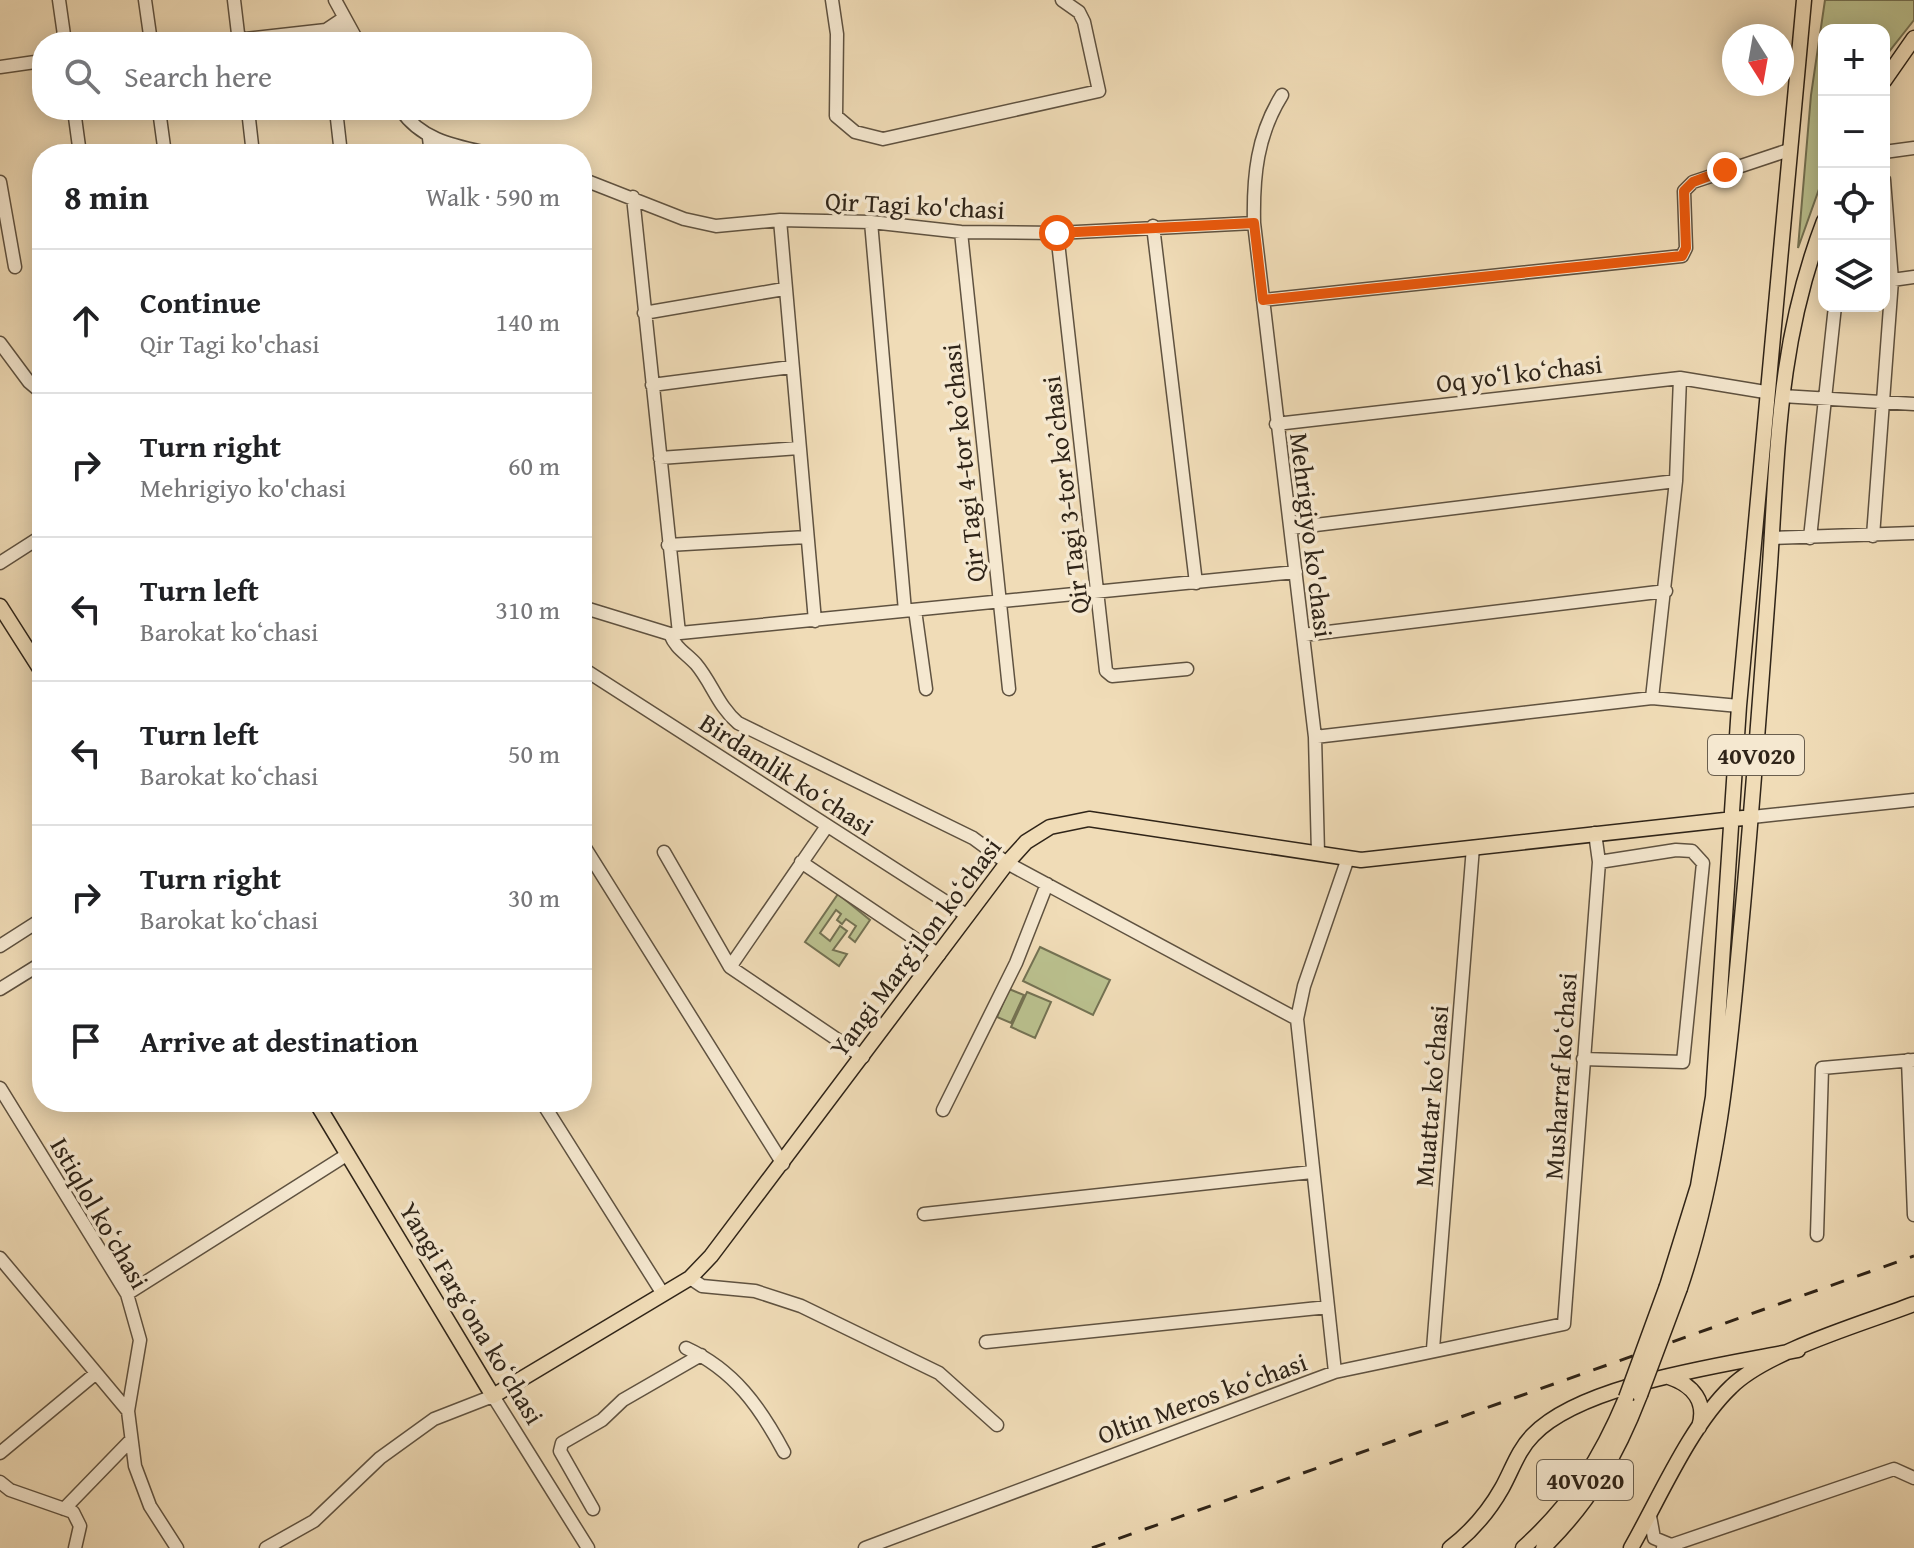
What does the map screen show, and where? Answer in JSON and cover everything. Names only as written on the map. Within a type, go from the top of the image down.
[{"type":"main road","name":"40V020","points":[[1673,1287],[1698,1186],[1713,1097],[1734,818],[1739,706],[1765,392],[1804,0]]},
{"type":"main road","points":[[1890,72],[1914,38]]},
{"type":"main road","name":"40V020","points":[[1543,1548],[1567,1525],[1604,1476],[1673,1287],[1699,1231],[1726,1096],[1752,817],[1782,396],[1792,323],[1805,271],[1818,237]]},
{"type":"main road","points":[[0,606],[32,656]]},
{"type":"main road","name":"Yangi Margʻilon koʻchasi","points":[[493,1396],[690,1278],[783,1164],[1007,863],[1026,842],[1050,827],[1089,819],[1361,860],[1752,817]]},
{"type":"main road","name":"Yangi Fargʻona koʻchasi","points":[[322,1112],[493,1396]]},
{"type":"main road","points":[[1631,1548],[1698,1431],[1731,1386],[1798,1350],[1914,1304]]},
{"type":"main road","points":[[1450,1548],[1489,1508],[1534,1433],[1583,1404],[1669,1377],[1798,1350]]},
{"type":"main road","points":[[1669,1377],[1685,1384],[1698,1397],[1702,1415],[1698,1431]]},
{"type":"main road","name":"40V020","points":[[1523,1548],[1568,1504],[1590,1474],[1633,1396]]},
{"type":"street","points":[[59,0],[64,32]]},
{"type":"street","points":[[145,0],[150,32]]},
{"type":"street","points":[[234,0],[238,32]]},
{"type":"street","points":[[335,0],[352,32]]},
{"type":"street","points":[[832,0],[837,34],[836,116],[855,132],[883,139],[1099,91],[1084,22],[1079,12],[1062,0]]},
{"type":"street","points":[[310,32],[326,30],[344,18]]},
{"type":"street","points":[[340,32],[344,18]]},
{"type":"street","points":[[0,67],[32,62]]},
{"type":"street","name":"Mehrigiyo ko'chasi","points":[[1282,95],[1266,121],[1253,178],[1254,223],[1315,737],[1318,853]]},
{"type":"street","points":[[75,120],[79,144]]},
{"type":"street","points":[[160,120],[164,144]]},
{"type":"street","points":[[249,120],[252,144]]},
{"type":"street","points":[[337,120],[340,144]]},
{"type":"street","points":[[408,120],[429,138],[452,144]]},
{"type":"street","points":[[429,138],[430,144]]},
{"type":"street","points":[[1890,151],[1914,148]]},
{"type":"street","points":[[1263,300],[1682,256],[1686,248],[1684,191],[1693,182],[1789,150]]},
{"type":"street","points":[[0,182],[15,267]]},
{"type":"street","name":"Qir Tagi ko'chasi","points":[[592,183],[698,224],[780,220],[871,222],[961,232],[1057,233],[1254,223]]},
{"type":"street","points":[[633,197],[675,634],[679,650],[705,676],[724,711],[738,723],[973,838],[1007,863],[1297,1019]]},
{"type":"street","points":[[780,220],[815,621]]},
{"type":"street","points":[[871,222],[910,610],[926,689]]},
{"type":"street","points":[[1153,226],[1196,583]]},
{"type":"street","name":"Qir Tagi 4-tor koʼchasi","points":[[961,232],[1009,689]]},
{"type":"street","name":"Qir Tagi 3-tor koʼchasi","points":[[1057,233],[1106,671],[1112,676],[1187,669]]},
{"type":"street","points":[[1873,536],[1892,280],[1889,240]]},
{"type":"street","points":[[1892,280],[1914,277]]},
{"type":"street","points":[[644,313],[784,289]]},
{"type":"street","points":[[1810,538],[1834,312]]},
{"type":"street","points":[[0,343],[32,381]]},
{"type":"street","points":[[652,385],[791,367]]},
{"type":"street","points":[[1652,698],[1676,481],[1680,378]]},
{"type":"street","name":"Oq yoʻl koʻchasi","points":[[1276,424],[1680,378],[1765,392]]},
{"type":"street","points":[[1782,396],[1914,405]]},
{"type":"street","points":[[660,458],[799,448]]},
{"type":"street","points":[[1291,528],[1676,481]]},
{"type":"street","points":[[1772,538],[1914,533]]},
{"type":"street","points":[[668,545],[807,537]]},
{"type":"street","points":[[0,563],[32,542]]},
{"type":"street","points":[[592,610],[675,634],[1296,572]]},
{"type":"street","points":[[1303,635],[1666,591]]},
{"type":"street","name":"Birdamlik koʻchasi","points":[[592,674],[968,916]]},
{"type":"street","points":[[1315,737],[1652,698],[1739,706]]},
{"type":"street","points":[[1752,817],[1914,800]]},
{"type":"street","points":[[730,967],[827,826]]},
{"type":"street","name":"Musharraf koʻchasi","points":[[1564,1324],[1599,862],[1595,833]]},
{"type":"street","name":"Muattar koʻchasi","points":[[1433,1349],[1473,847]]},
{"type":"street","points":[[1583,1059],[1683,1062],[1703,863],[1692,851],[1676,850],[1599,862]]},
{"type":"street","points":[[664,852],[730,967],[863,1057]]},
{"type":"street","points":[[1335,1372],[1297,1019],[1304,986],[1348,858]]},
{"type":"street","points":[[592,859],[783,1164]]},
{"type":"street","points":[[801,862],[939,955]]},
{"type":"street","points":[[943,1110],[1016,963],[1047,884]]},
{"type":"street","points":[[0,946],[32,925]]},
{"type":"street","points":[[0,989],[32,969]]},
{"type":"street","points":[[1817,1235],[1822,1068],[1911,1060],[1914,1215]]},
{"type":"street","name":"Istiqlol koʻchasi","points":[[0,1088],[127,1294],[140,1340],[128,1411],[130,1441],[141,1485],[177,1548]]},
{"type":"street","points":[[548,1112],[663,1294]]},
{"type":"street","points":[[127,1294],[348,1154]]},
{"type":"street","points":[[924,1214],[1312,1172]]},
{"type":"street","points":[[0,1258],[128,1411]]},
{"type":"street","points":[[0,1281],[12,1271]]},
{"type":"street","points":[[690,1278],[702,1286],[755,1291],[801,1306],[939,1373],[997,1425]]},
{"type":"street","points":[[986,1342],[1328,1307]]},
{"type":"street","name":"Oltin Meros koʻchasi","points":[[865,1548],[1335,1372],[1433,1349],[1564,1324]]},
{"type":"street","points":[[686,1348],[714,1361],[759,1406],[784,1452]]},
{"type":"street","points":[[593,1509],[560,1451],[562,1443],[602,1420],[623,1400],[701,1355]]},
{"type":"street","points":[[0,1453],[95,1374]]},
{"type":"street","points":[[266,1548],[314,1521],[380,1458],[434,1419],[493,1396]]},
{"type":"street","name":"Yangi Fargʻona koʻchasi","points":[[493,1396],[588,1548]]},
{"type":"street","points":[[64,1509],[130,1441]]},
{"type":"street","points":[[1650,1516],[1654,1538],[1667,1546],[1894,1469],[1914,1478]]},
{"type":"street","points":[[0,1482],[10,1490],[73,1512],[80,1526],[75,1548]]},
{"type":"green space","points":[[1825,0],[1914,0],[1914,20],[1890,50],[1890,24],[1821,24]]},
{"type":"green space","points":[[1818,48],[1818,192],[1798,248]]},
{"type":"green space","points":[[838,894],[870,920],[855,942],[849,937],[856,926],[846,919],[842,924],[837,920],[841,914],[836,910],[820,933],[830,941],[840,926],[847,931],[833,950],[847,954],[839,966],[805,942]]},
{"type":"green space","points":[[1040,947],[1110,980],[1093,1015],[1023,981]]},
{"type":"green space","points":[[1009,989],[1024,995],[1011,1023],[997,1017]]},
{"type":"green space","points":[[1027,992],[1051,1002],[1035,1038],[1011,1027]]},
{"type":"railway","points":[[1092,1548],[1914,1256]]},
{"type":"route","points":[[1057,233],[1254,223],[1263,300],[1530,269],[1682,256],[1686,248],[1684,191],[1693,182],[1725,170]]}]
